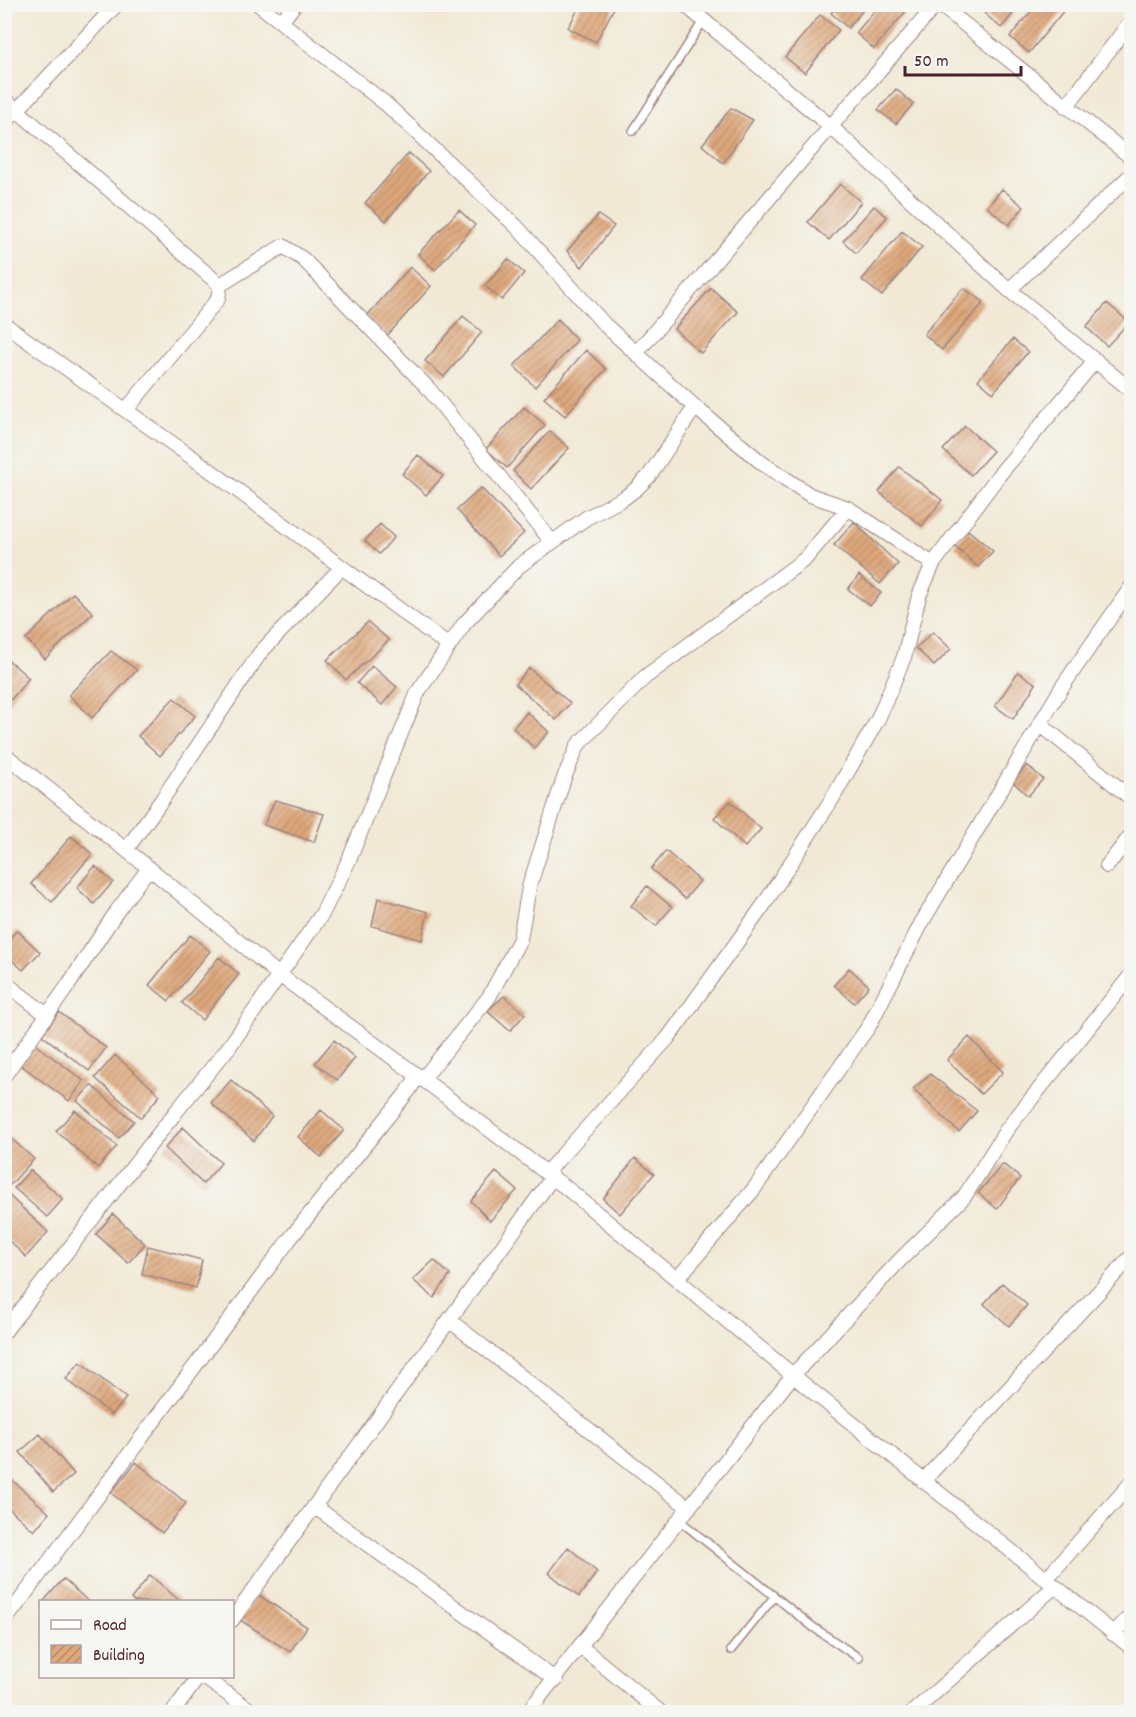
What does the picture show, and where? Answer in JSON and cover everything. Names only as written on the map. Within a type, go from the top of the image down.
[{"type":"street","points":[[4,124],[117,4]]},
{"type":"street","points":[[258,4],[395,112],[516,226],[605,325],[695,407],[762,463],[810,495],[848,508],[933,564]]},
{"type":"street","points":[[281,22],[295,4]]},
{"type":"street","points":[[684,4],[830,126],[1009,290],[1131,391]]},
{"type":"street","points":[[636,353],[742,232],[830,126],[938,4],[1131,158]]},
{"type":"street","points":[[1066,107],[1131,20]]},
{"type":"street","points":[[4,99],[219,285],[219,299],[126,410]]},
{"type":"street","points":[[1009,290],[1131,174]]},
{"type":"street","points":[[219,285],[283,246],[303,259],[428,388],[552,542]]},
{"type":"street","points":[[4,324],[126,410],[449,646]]},
{"type":"street","points":[[234,1617],[449,1320],[549,1176],[668,1038],[763,906],[832,799],[878,719],[904,657],[919,596],[933,564],[999,475],[1096,360]]},
{"type":"street","points":[[4,1332],[229,1047],[322,914],[349,860],[418,692],[464,624],[519,566],[586,518],[636,489],[649,476],[695,407]]},
{"type":"street","points":[[4,1623],[282,1250],[420,1078],[489,997],[520,939],[529,887],[564,778],[578,745],[645,677],[805,559],[848,508]]},
{"type":"street","points":[[126,850],[260,653],[342,567]]},
{"type":"street","points":[[677,1279],[754,1189],[869,1026],[922,922],[1062,687],[1131,586]]},
{"type":"street","points":[[1040,724],[1131,799]]},
{"type":"street","points":[[4,754],[149,868],[278,974],[549,1176],[1131,1648]]},
{"type":"street","points":[[1107,866],[1131,834]]},
{"type":"street","points":[[4,1076],[117,910],[149,868]]},
{"type":"street","points":[[528,1713],[793,1375],[900,1260],[964,1197],[1007,1129],[1131,974]]},
{"type":"street","points":[[4,982],[47,1016]]},
{"type":"street","points":[[923,1481],[1131,1256]]},
{"type":"street","points":[[449,1320],[689,1508]]},
{"type":"street","points":[[913,1713],[1050,1583],[1131,1482]]},
{"type":"street","points":[[314,1506],[556,1680]]},
{"type":"street","points":[[1113,1634],[1131,1614]]},
{"type":"street","points":[[581,1647],[660,1713]]},
{"type":"street","points":[[173,1713],[199,1678]]},
{"type":"street","points":[[201,1678],[253,1713]]},
{"type":"lane","points":[[633,131],[704,21]]},
{"type":"lane","points":[[679,1520],[813,1628],[859,1658]]},
{"type":"lane","points":[[731,1650],[774,1597]]},
{"type":"building","points":[[581,4],[616,4],[596,42],[568,28]]},
{"type":"building","points":[[839,4],[868,4],[848,28],[831,13]]},
{"type":"building","points":[[880,4],[912,4],[874,49],[856,33]]},
{"type":"building","points":[[974,4],[1007,4],[1015,11],[1001,28]]},
{"type":"building","points":[[1037,4],[1060,4],[1065,9],[1029,53],[1010,37]]},
{"type":"building","points":[[820,15],[839,30],[805,73],[785,57]]},
{"type":"building","points":[[896,89],[913,104],[896,124],[878,110]]},
{"type":"building","points":[[731,108],[753,120],[723,163],[702,145]]},
{"type":"building","points":[[409,153],[429,171],[386,221],[365,203]]},
{"type":"building","points":[[840,184],[861,202],[829,240],[808,222]]},
{"type":"building","points":[[1002,189],[1024,207],[1009,225],[987,207]]},
{"type":"building","points":[[874,206],[887,217],[856,253],[843,241]]},
{"type":"building","points":[[459,210],[475,225],[435,270],[418,254]]},
{"type":"building","points":[[598,215],[614,226],[582,267],[567,251]]},
{"type":"building","points":[[902,231],[922,247],[882,296],[862,280]]},
{"type":"building","points":[[508,259],[524,273],[502,300],[485,286]]},
{"type":"building","points":[[410,267],[431,286],[387,336],[366,317]]},
{"type":"building","points":[[711,288],[738,312],[701,353],[674,329]]},
{"type":"building","points":[[963,288],[984,302],[942,350],[924,334]]},
{"type":"building","points":[[1107,303],[1129,322],[1107,346],[1086,327]]},
{"type":"building","points":[[463,316],[482,332],[444,377],[425,361]]},
{"type":"building","points":[[558,319],[577,340],[535,387],[514,366]]},
{"type":"building","points":[[1013,339],[1028,352],[993,393],[978,380]]},
{"type":"building","points":[[586,350],[606,369],[565,416],[544,398]]},
{"type":"building","points":[[524,407],[545,425],[507,468],[486,449]]},
{"type":"building","points":[[965,426],[993,451],[971,475],[943,450]]},
{"type":"building","points":[[550,431],[569,448],[531,489],[513,471]]},
{"type":"building","points":[[418,455],[443,476],[426,495],[402,474]]},
{"type":"building","points":[[899,467],[942,500],[922,526],[879,492]]},
{"type":"building","points":[[481,488],[524,533],[499,556],[457,510]]},
{"type":"building","points":[[854,522],[898,564],[880,584],[834,545]]},
{"type":"building","points":[[380,524],[394,537],[379,554],[365,541]]},
{"type":"building","points":[[968,530],[993,551],[978,567],[954,546]]},
{"type":"building","points":[[859,575],[881,593],[870,606],[848,589]]},
{"type":"building","points":[[73,593],[93,613],[45,659],[26,639]]},
{"type":"building","points":[[368,622],[389,640],[346,680],[327,660]]},
{"type":"building","points":[[933,632],[951,649],[934,666],[916,648]]},
{"type":"building","points":[[111,651],[137,670],[92,718],[69,695]]},
{"type":"building","points":[[6,658],[29,678],[4,708],[4,660]]},
{"type":"building","points":[[372,666],[397,687],[382,705],[357,683]]},
{"type":"building","points":[[529,668],[570,703],[556,720],[515,684]]},
{"type":"building","points":[[1018,672],[1036,684],[1013,719],[995,706]]},
{"type":"building","points":[[174,698],[195,716],[160,756],[138,736]]},
{"type":"building","points":[[527,712],[549,732],[534,748],[513,728]]},
{"type":"building","points":[[1027,765],[1043,779],[1028,796],[1013,782]]},
{"type":"building","points":[[275,800],[324,814],[314,842],[264,825]]},
{"type":"building","points":[[730,801],[761,829],[745,847],[714,818]]},
{"type":"building","points":[[71,836],[92,854],[52,902],[31,884]]},
{"type":"building","points":[[666,851],[700,881],[685,899],[651,869]]},
{"type":"building","points":[[95,866],[113,882],[94,904],[77,888]]},
{"type":"building","points":[[647,886],[672,907],[656,926],[631,906]]},
{"type":"building","points":[[378,898],[428,912],[422,940],[372,926]]},
{"type":"building","points":[[17,930],[40,952],[23,970],[4,953],[4,944]]},
{"type":"building","points":[[190,935],[210,951],[169,1001],[149,985]]},
{"type":"building","points":[[219,957],[239,974],[202,1020],[182,1003]]},
{"type":"building","points":[[849,968],[869,986],[854,1003],[834,985]]},
{"type":"building","points":[[504,996],[525,1014],[510,1031],[487,1011]]},
{"type":"building","points":[[59,1012],[106,1048],[89,1071],[42,1035]]},
{"type":"building","points":[[969,1037],[1003,1072],[981,1094],[947,1060]]},
{"type":"building","points":[[334,1040],[355,1058],[337,1080],[315,1063]]},
{"type":"building","points":[[33,1043],[84,1081],[69,1101],[18,1063]]},
{"type":"building","points":[[115,1055],[160,1095],[141,1118],[95,1078]]},
{"type":"building","points":[[930,1074],[977,1111],[959,1132],[913,1089]]},
{"type":"building","points":[[231,1080],[272,1116],[254,1141],[211,1103]]},
{"type":"building","points":[[91,1085],[134,1121],[119,1138],[77,1101]]},
{"type":"building","points":[[75,1110],[117,1146],[98,1168],[56,1131]]},
{"type":"building","points":[[321,1110],[344,1130],[321,1157],[298,1137]]},
{"type":"building","points":[[183,1127],[221,1163],[203,1184],[165,1148]]},
{"type":"building","points":[[4,1132],[34,1159],[10,1185],[4,1180]]},
{"type":"building","points":[[635,1158],[654,1174],[620,1214],[603,1199]]},
{"type":"building","points":[[1003,1164],[1020,1178],[997,1209],[978,1193]]},
{"type":"building","points":[[30,1170],[63,1199],[47,1217],[14,1188]]},
{"type":"building","points":[[496,1172],[517,1190],[490,1221],[471,1201]]},
{"type":"building","points":[[4,1191],[48,1232],[26,1257],[4,1236]]},
{"type":"building","points":[[113,1214],[145,1244],[128,1263],[96,1234]]},
{"type":"building","points":[[148,1246],[202,1260],[196,1288],[142,1274]]},
{"type":"building","points":[[434,1260],[450,1275],[434,1298],[413,1280]]},
{"type":"building","points":[[1002,1283],[1027,1305],[1009,1326],[984,1304]]},
{"type":"building","points":[[80,1362],[126,1398],[112,1415],[66,1379]]},
{"type":"building","points":[[40,1434],[74,1474],[53,1492],[20,1452]]},
{"type":"building","points":[[136,1462],[186,1503],[162,1533],[111,1493]]},
{"type":"building","points":[[4,1473],[49,1513],[34,1531],[4,1504]]},
{"type":"building","points":[[568,1547],[597,1572],[579,1597],[549,1573]]},
{"type":"building","points":[[150,1575],[179,1600],[132,1600]]},
{"type":"building","points":[[63,1579],[87,1600],[45,1600]]},
{"type":"building","points":[[257,1594],[307,1627],[290,1652],[240,1620]]}]
